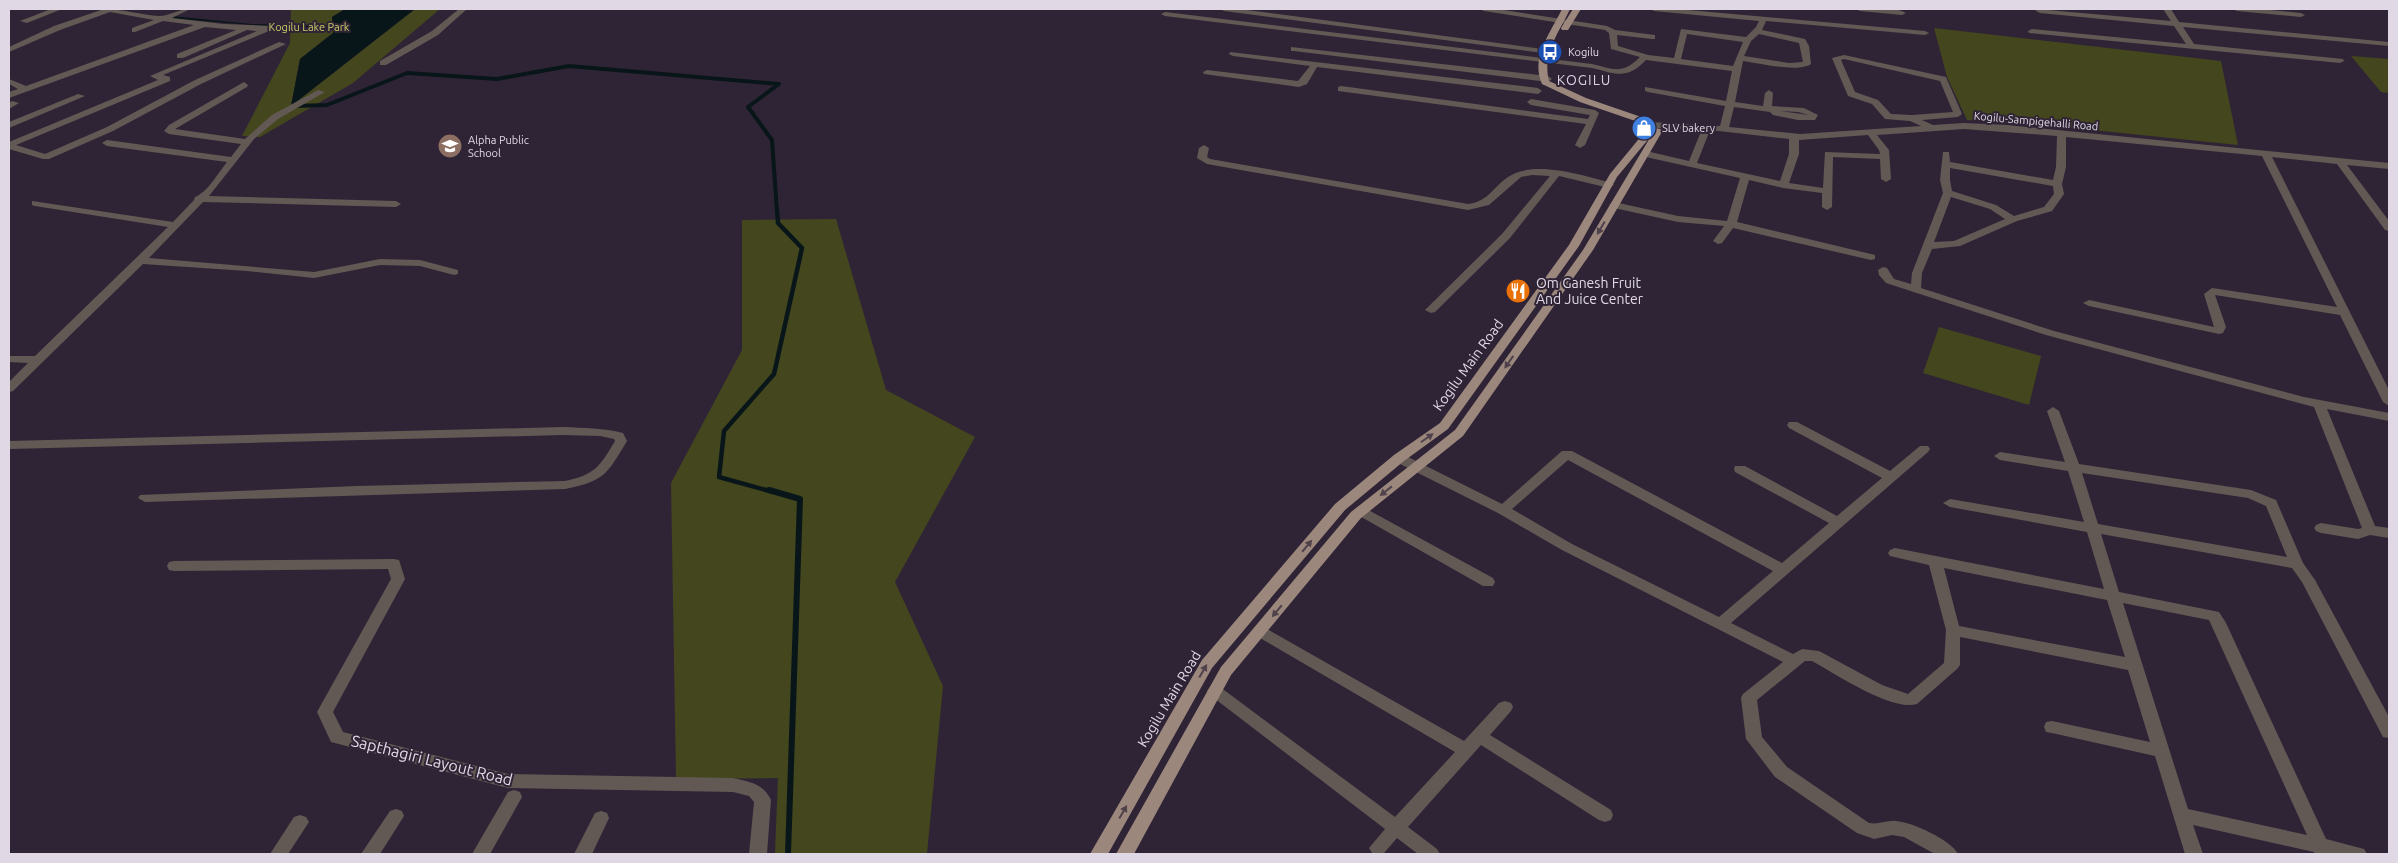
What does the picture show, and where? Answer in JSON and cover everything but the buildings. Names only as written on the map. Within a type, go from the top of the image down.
[{"type":"main road","points":[[1545,70],[1565,21],[1566,9]]},
{"type":"main road","points":[[1565,21],[1577,9]]},
{"type":"main road","points":[[1545,70],[1560,90],[1598,109],[1656,125]]},
{"type":"main road","points":[[1545,70],[1572,93],[1656,125]]},
{"type":"main road","points":[[1125,854],[1226,671],[1361,511],[1459,433],[1588,250],[1646,154],[1656,125]]},
{"type":"main road","name":"Kogilu Main Road","points":[[1099,854],[1207,664],[1340,507],[1399,458],[1444,426],[1574,246],[1619,168],[1656,125]]},
{"type":"main road","points":[[1619,168],[1635,171]]},
{"type":"street","points":[[24,21],[58,9]]},
{"type":"street","points":[[9,50],[57,28],[110,9],[125,10],[161,19],[204,24],[266,30],[294,29]]},
{"type":"street","points":[[135,30],[186,9]]},
{"type":"street","points":[[383,63],[435,33],[464,9]]},
{"type":"street","points":[[1224,9],[1545,70]]},
{"type":"street","points":[[1484,9],[1652,37]]},
{"type":"street","points":[[1654,9],[1925,33]]},
{"type":"street","points":[[1860,9],[1902,13]]},
{"type":"street","points":[[2167,9],[2192,47]]},
{"type":"street","points":[[2238,9],[2301,15]]},
{"type":"street","points":[[2238,9],[2243,16]]},
{"type":"street","points":[[2040,11],[2176,25],[2250,28],[2389,44]]},
{"type":"street","points":[[1165,14],[1545,70]]},
{"type":"street","points":[[1724,129],[1741,58],[1748,40],[1758,31],[1763,19]]},
{"type":"street","points":[[9,95],[204,24]]},
{"type":"street","points":[[180,56],[246,28]]},
{"type":"street","points":[[9,146],[167,78],[154,76],[266,30]]},
{"type":"street","points":[[1677,61],[1684,31],[1748,40]]},
{"type":"street","points":[[1741,58],[1789,65],[1807,64],[1805,46],[1802,41],[1758,31]]},
{"type":"street","points":[[2032,31],[2340,61]]},
{"type":"street","points":[[1613,32],[1614,47],[1644,54],[1644,57],[1738,69]]},
{"type":"street","points":[[9,146],[46,157],[110,129],[198,82],[282,44]]},
{"type":"street","points":[[1294,49],[1545,70]]},
{"type":"street","points":[[1233,54],[1314,64],[1626,73],[1632,71],[1644,57]]},
{"type":"street","points":[[1438,56],[1545,70]]},
{"type":"street","points":[[1912,118],[1958,114],[1945,80],[1853,59],[1836,58],[1851,94],[1875,102],[1888,118],[1912,118],[1931,128]]},
{"type":"street","points":[[1207,72],[1300,84],[1304,82],[1314,64]]},
{"type":"street","points":[[1529,114],[1545,70]]},
{"type":"street","points":[[9,81],[26,89]]},
{"type":"street","points":[[244,85],[172,127],[170,131],[247,142]]},
{"type":"street","points":[[1341,89],[1591,122]]},
{"type":"street","points":[[1648,89],[1730,104],[1770,109],[1769,93]]},
{"type":"street","points":[[9,388],[140,261],[213,186],[247,142],[275,116],[321,92]]},
{"type":"street","points":[[9,125],[81,96]]},
{"type":"street","points":[[1532,102],[1598,109],[1580,146]]},
{"type":"street","name":"Kogilu-Sampigehalli Road","points":[[1656,125],[1794,136],[1981,127],[2389,166]]},
{"type":"street","points":[[1692,164],[1706,128]]},
{"type":"street","points":[[1870,131],[1880,142],[1886,157],[1886,179]]},
{"type":"street","points":[[1927,246],[1956,244],[2013,219],[2048,209],[2059,194],[2057,184],[2061,167],[2062,134]]},
{"type":"street","points":[[1783,185],[1794,154],[1794,136]]},
{"type":"street","points":[[107,143],[232,160]]},
{"type":"street","points":[[1204,148],[1202,158],[1207,161],[1468,207],[1480,207],[1490,202],[1510,179],[1520,174],[1557,173],[1609,184]]},
{"type":"street","points":[[1646,154],[1783,185],[1826,191]]},
{"type":"street","points":[[1827,208],[1828,154],[1886,157]]},
{"type":"street","points":[[2266,154],[2389,402]]},
{"type":"street","points":[[1916,289],[1917,273],[1948,193],[1945,180],[1946,159],[2057,184]]},
{"type":"street","points":[[2340,161],[2389,228]]},
{"type":"street","points":[[1431,310],[1506,236],[1557,173]]},
{"type":"street","points":[[1718,241],[1731,224],[1745,176]]},
{"type":"street","points":[[1948,193],[1992,206],[2013,219]]},
{"type":"street","points":[[198,200],[396,204]]},
{"type":"street","points":[[35,202],[174,225]]},
{"type":"street","points":[[1614,205],[1678,219],[1731,224],[1871,257]]},
{"type":"street","points":[[140,261],[247,268],[314,275],[380,262],[420,263],[454,272]]},
{"type":"street","points":[[1883,270],[1884,275],[1890,281],[2050,333],[2319,404],[2389,417]]},
{"type":"street","points":[[2088,303],[2219,331],[2220,327],[2209,294],[2212,291],[2345,312]]},
{"type":"street","points":[[9,359],[36,360]]},
{"type":"street","points":[[2375,373],[2389,375]]},
{"type":"street","points":[[2319,404],[2370,530]]},
{"type":"street","points":[[2053,412],[2074,468],[2194,854]]},
{"type":"street","points":[[1793,425],[1892,478]]},
{"type":"street","points":[[9,445],[563,431],[611,433],[619,436],[621,440],[600,475],[583,482],[565,485],[145,498]]},
{"type":"street","points":[[1720,624],[1924,449]]},
{"type":"street","points":[[1503,510],[1567,454],[1783,570]]},
{"type":"street","points":[[2000,456],[2251,494],[2264,498],[2271,503],[2297,564],[2308,580],[2389,732]]},
{"type":"street","points":[[1399,458],[1503,510],[1566,548],[1794,661]]},
{"type":"street","points":[[1740,469],[1839,523]]},
{"type":"street","points":[[1950,503],[2297,564]]},
{"type":"street","points":[[1361,511],[1488,582]]},
{"type":"street","points":[[2321,528],[2358,534],[2370,530],[2389,534]]},
{"type":"street","points":[[1895,553],[2214,616],[2220,623],[2322,850]]},
{"type":"street","points":[[1935,561],[1953,630],[1952,665],[1911,700],[1902,700],[1888,694],[1814,655],[1802,655],[1749,698],[1754,739],[1781,772],[1863,828],[1878,832],[1888,828],[1907,831],[1949,854]]},
{"type":"street","name":"Sapthagiri Layout Road","points":[[174,566],[394,564],[398,579],[325,712],[336,737],[508,781],[733,785],[754,790],[763,800],[758,854]]},
{"type":"street","points":[[1953,630],[2135,665]]},
{"type":"street","points":[[1260,631],[1466,750]]},
{"type":"street","points":[[1215,691],[1430,854]]},
{"type":"street","points":[[1378,848],[1505,707]]},
{"type":"street","points":[[2052,728],[2161,751]]},
{"type":"street","points":[[1478,736],[1605,815]]},
{"type":"street","points":[[481,854],[514,797]]},
{"type":"street","points":[[2181,815],[2322,850],[2358,854]]},
{"type":"street","points":[[370,854],[396,816]]},
{"type":"street","points":[[584,854],[601,818]]},
{"type":"street","points":[[279,854],[300,822]]},
{"type":"green space","name":"Kogilu Lake Park","points":[[291,9],[345,9],[332,17],[333,33],[300,59],[291,106],[415,9],[440,9],[353,83],[260,137],[242,136],[290,43]]},
{"type":"green space","points":[[1934,28],[2221,61],[2238,145],[2073,128],[1967,120],[1947,77]]},
{"type":"green space","points":[[2351,56],[2389,59],[2389,93],[2381,92]]},
{"type":"green space","points":[[836,219],[886,390],[975,437],[895,582],[943,686],[927,854],[775,854],[778,778],[676,779],[671,483],[742,350],[742,220]]},
{"type":"green space","points":[[1939,327],[2041,356],[2029,405],[1923,373]]},
{"type":"shaded area","points":[[345,9],[415,9],[291,106],[300,59],[333,33],[332,17]]},
{"type":"shaded area","points":[[172,16],[252,24],[290,25],[290,28],[166,18]]},
{"type":"waterway","points":[[284,26],[338,28]]},
{"type":"waterway","points":[[294,106],[327,105],[407,73],[497,79],[569,66],[779,84],[748,107],[772,140],[777,212]]},
{"type":"waterway","points":[[773,492],[719,477],[724,431],[774,374],[802,248],[778,223],[777,210]]},
{"type":"waterway","points":[[769,490],[800,499],[788,854]]},
{"type":"place","name":"Kogilu","points":[[1550,52]]},
{"type":"place","name":"SLV bakery","points":[[1644,128]]},
{"type":"place","name":"Alpha Public School","points":[[450,146]]},
{"type":"place","name":"Om Ganesh Fruit And Juice Center","points":[[1518,291]]},
{"type":"district","name":"KOGILU","points":[[1584,80]]}]
